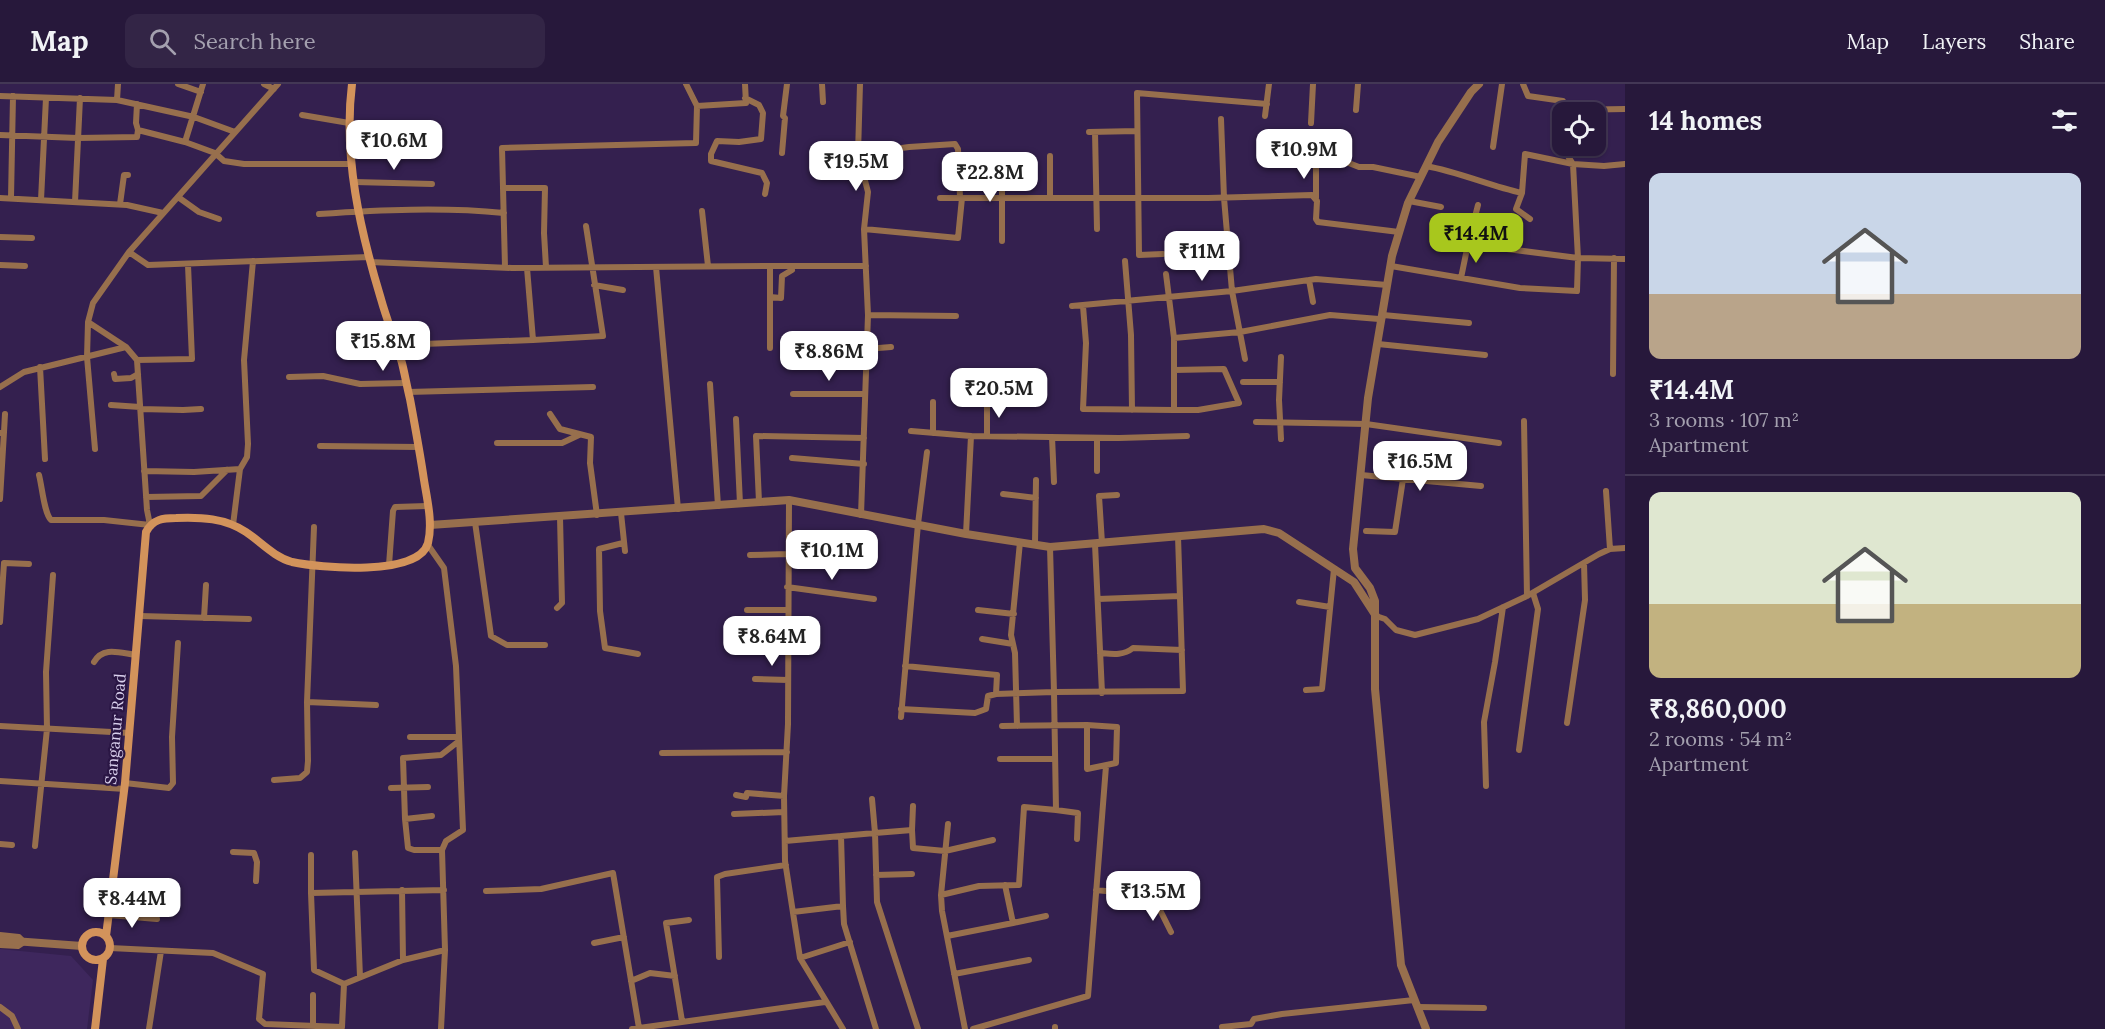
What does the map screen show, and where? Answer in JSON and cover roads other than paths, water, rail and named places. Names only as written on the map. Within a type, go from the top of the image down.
[{"type":"main road","points":[[150,525],[156,520],[207,518],[245,531],[282,558],[312,564],[369,568],[389,565],[413,560],[428,545],[430,525],[419,447],[407,387],[369,259],[351,164],[349,123],[351,84]]},
{"type":"main road","name":"Sanganur Road","points":[[106,936],[125,786],[146,532],[150,525]]},
{"type":"main road","points":[[101,975],[85,954],[82,946],[85,937],[109,918]]},
{"type":"main road","points":[[93,932],[102,933],[110,944],[103,959],[95,1029]]},
{"type":"main road","points":[[88,958],[103,959]]},
{"type":"street","points":[[117,100],[118,84]]},
{"type":"street","points":[[178,84],[201,92]]},
{"type":"street","points":[[185,142],[203,84]]},
{"type":"street","points":[[95,449],[87,357],[88,322],[93,303],[129,252],[276,87],[264,84]]},
{"type":"street","points":[[505,267],[502,148],[696,143],[697,106],[686,84]]},
{"type":"street","points":[[697,106],[746,103],[745,84]]},
{"type":"street","points":[[782,153],[787,84]]},
{"type":"street","points":[[822,84],[823,102]]},
{"type":"street","points":[[860,84],[858,154],[868,192],[864,229],[868,315],[861,515]]},
{"type":"street","points":[[1265,116],[1269,84]]},
{"type":"street","points":[[1311,123],[1313,84]]},
{"type":"street","points":[[1356,110],[1358,84]]},
{"type":"street","points":[[1426,1029],[1401,965],[1375,689],[1376,601],[1370,588],[1355,568],[1353,549],[1366,424],[1391,266],[1399,232],[1409,201],[1438,142],[1471,92],[1479,84]]},
{"type":"street","points":[[1493,147],[1502,84]]},
{"type":"street","points":[[1523,84],[1528,96],[1563,100],[1564,102]]},
{"type":"street","points":[[1163,254],[1139,255],[1137,93],[1267,104]]},
{"type":"street","points":[[0,96],[117,100],[194,117],[236,132]]},
{"type":"street","points":[[11,198],[13,96]]},
{"type":"street","points":[[41,200],[46,98]]},
{"type":"street","points":[[75,202],[80,98]]},
{"type":"street","points":[[745,98],[759,105],[762,113],[761,139],[739,142],[717,141],[711,154],[711,161],[762,173],[767,183],[765,194]]},
{"type":"street","points":[[0,135],[78,138],[137,137],[137,104]]},
{"type":"street","points":[[1606,110],[1625,109]]},
{"type":"street","points":[[302,115],[349,123]]},
{"type":"street","points":[[1221,119],[1224,198],[1232,291],[1245,359]]},
{"type":"street","points":[[138,130],[185,142],[215,153],[224,161],[244,164],[351,164]]},
{"type":"street","points":[[1097,229],[1092,132],[1137,131]]},
{"type":"street","points":[[1334,142],[1336,158],[1359,167],[1373,167],[1421,177]]},
{"type":"street","points":[[858,154],[955,144],[958,149],[961,198],[958,238],[864,229]]},
{"type":"street","points":[[1530,219],[1516,209],[1522,193],[1525,154],[1573,164],[1604,166],[1625,164]]},
{"type":"street","points":[[1050,156],[1050,198]]},
{"type":"street","points":[[1391,266],[1520,288],[1577,291],[1578,258],[1573,164],[1568,156]]},
{"type":"street","points":[[1317,163],[1316,219],[1318,222],[1399,232]]},
{"type":"street","points":[[1002,164],[1002,241]]},
{"type":"street","points":[[1426,166],[1447,170],[1497,188],[1522,193]]},
{"type":"street","points":[[120,204],[124,175],[128,175]]},
{"type":"street","points":[[355,182],[432,184]]},
{"type":"street","points":[[503,188],[545,188],[546,267]]},
{"type":"street","points":[[940,198],[1224,198],[1312,195],[1316,198]]},
{"type":"street","points":[[178,197],[199,212],[219,219]]},
{"type":"street","points":[[0,198],[120,204],[163,213]]},
{"type":"street","points":[[1409,201],[1441,207]]},
{"type":"street","points":[[1461,278],[1478,205]]},
{"type":"street","points":[[319,214],[360,211],[466,210],[504,213]]},
{"type":"street","points":[[702,211],[708,266]]},
{"type":"street","points":[[396,345],[603,336],[586,226]]},
{"type":"street","points":[[0,237],[32,238]]},
{"type":"street","points":[[1468,244],[1578,258],[1625,259]]},
{"type":"street","points":[[129,252],[148,266],[369,259],[526,268],[866,266]]},
{"type":"street","points":[[1189,257],[1229,253]]},
{"type":"street","points":[[1614,258],[1614,374]]},
{"type":"street","points":[[233,525],[240,469],[247,457],[248,444],[244,360],[253,261]]},
{"type":"street","points":[[1125,261],[1129,301],[1132,410]]},
{"type":"street","points":[[0,265],[26,266]]},
{"type":"street","points":[[137,360],[192,359],[188,265]]},
{"type":"street","points":[[770,266],[770,348]]},
{"type":"street","points":[[656,267],[678,508]]},
{"type":"street","points":[[526,268],[533,340]]},
{"type":"street","points":[[770,297],[781,298],[782,276],[792,270]]},
{"type":"street","points":[[1166,274],[1174,338],[1174,410]]},
{"type":"street","points":[[1072,306],[1232,291],[1316,279],[1388,285]]},
{"type":"street","points":[[1309,280],[1313,302]]},
{"type":"street","points":[[594,285],[623,290]]},
{"type":"street","points":[[1083,306],[1086,343],[1083,409],[1198,410],[1239,403],[1224,369],[1174,370]]},
{"type":"street","points":[[868,315],[956,316]]},
{"type":"street","points":[[1174,338],[1240,332],[1330,315],[1382,319],[1383,315]]},
{"type":"street","points":[[1383,315],[1469,323]]},
{"type":"street","points":[[39,475],[47,515],[51,520],[104,520],[150,525],[137,360],[126,347],[88,322]]},
{"type":"street","points":[[1378,344],[1485,355]]},
{"type":"street","points":[[0,387],[24,372],[126,347]]},
{"type":"street","points":[[866,349],[891,347]]},
{"type":"street","points":[[1281,357],[1281,439]]},
{"type":"street","points":[[40,367],[45,459]]},
{"type":"street","points":[[114,374],[115,379],[131,378],[138,374]]},
{"type":"street","points":[[289,377],[323,376],[360,384],[407,387],[593,387]]},
{"type":"street","points":[[1243,382],[1280,382]]},
{"type":"street","points":[[710,384],[718,506]]},
{"type":"street","points":[[793,394],[864,394]]},
{"type":"street","points":[[933,402],[933,433]]},
{"type":"street","points":[[987,402],[987,436]]},
{"type":"street","points":[[111,405],[201,409]]},
{"type":"street","points":[[0,499],[2,433],[5,414]]},
{"type":"street","points":[[550,414],[560,429],[591,437],[590,463],[597,514]]},
{"type":"street","points":[[736,420],[740,504]]},
{"type":"street","points":[[1519,750],[1538,609],[1530,594],[1524,421]]},
{"type":"street","points":[[1256,422],[1366,424],[1499,443]]},
{"type":"street","points":[[911,431],[971,436],[1097,438],[1187,436]]},
{"type":"street","points":[[497,443],[562,443],[579,434]]},
{"type":"street","points":[[759,502],[756,436],[864,438]]},
{"type":"street","points":[[966,534],[971,436]]},
{"type":"street","points":[[1052,437],[1054,482]]},
{"type":"street","points":[[1097,438],[1097,471]]},
{"type":"street","points":[[320,446],[419,447]]},
{"type":"street","points":[[901,717],[918,524],[927,452]]},
{"type":"street","points":[[792,458],[864,464]]},
{"type":"street","points":[[144,471],[194,472],[240,469]]},
{"type":"street","points":[[146,497],[201,496],[228,470]]},
{"type":"street","points":[[1360,475],[1481,486]]},
{"type":"street","points":[[1366,531],[1395,532],[1403,479]]},
{"type":"street","points":[[1035,544],[1036,480]]},
{"type":"street","points":[[1606,491],[1610,549]]},
{"type":"street","points":[[1003,494],[1036,498]]},
{"type":"street","points":[[1102,693],[1098,600],[1099,496],[1118,495]]},
{"type":"street","points":[[789,500],[787,752],[784,796],[786,865],[800,958],[843,1029]]},
{"type":"street","points":[[430,525],[789,500],[966,534],[1050,547],[1264,529],[1279,533],[1354,582],[1376,616],[1385,619],[1396,630],[1415,635],[1478,619],[1530,594],[1610,549],[1625,548]]},
{"type":"street","points":[[389,565],[395,507],[427,506]]},
{"type":"street","points":[[621,513],[625,551]]},
{"type":"street","points":[[557,608],[562,603],[560,517]]},
{"type":"street","points":[[475,522],[491,636],[507,645],[545,645]]},
{"type":"street","points":[[274,780],[300,778],[307,772],[307,702],[314,527]]},
{"type":"street","points":[[901,709],[975,713],[986,709],[988,696],[996,694],[1183,691],[1178,536]]},
{"type":"street","points":[[1017,726],[1016,653],[1011,635],[1020,542]]},
{"type":"street","points":[[623,543],[599,549],[600,611],[605,648],[638,654]]},
{"type":"street","points":[[428,545],[444,568],[456,666],[463,830],[446,841],[442,850],[445,950],[441,1029]]},
{"type":"street","points":[[1050,547],[1056,810]]},
{"type":"street","points":[[750,555],[788,554]]},
{"type":"street","points":[[0,622],[4,563],[29,564]]},
{"type":"street","points":[[1567,723],[1585,600],[1584,563]]},
{"type":"street","points":[[1306,690],[1322,689],[1334,569]]},
{"type":"street","points":[[35,846],[46,729],[46,672],[52,575]]},
{"type":"street","points":[[204,618],[206,585]]},
{"type":"street","points":[[787,587],[874,598]]},
{"type":"street","points":[[1098,600],[1180,596]]},
{"type":"street","points":[[1299,602],[1330,607]]},
{"type":"street","points":[[1486,786],[1484,722],[1503,607]]},
{"type":"street","points":[[747,610],[787,610]]},
{"type":"street","points":[[978,610],[1014,614]]},
{"type":"street","points":[[140,616],[249,619]]},
{"type":"street","points":[[982,639],[1013,644]]},
{"type":"street","points":[[0,781],[169,788],[173,783],[172,737],[178,642]]},
{"type":"street","points":[[1100,653],[1114,655],[1128,652],[1133,648],[1182,650]]},
{"type":"street","points":[[94,662],[98,654],[104,652],[136,655]]},
{"type":"street","points":[[905,666],[997,675],[996,694]]},
{"type":"street","points":[[755,679],[788,680]]},
{"type":"street","points":[[307,702],[376,705]]},
{"type":"street","points":[[1002,726],[1087,725],[1117,727],[1116,763],[1088,769],[1087,725]]},
{"type":"street","points":[[0,726],[130,733]]},
{"type":"street","points":[[410,737],[459,739]]},
{"type":"street","points":[[442,850],[408,848],[403,758],[441,755],[459,739]]},
{"type":"street","points":[[662,753],[787,752]]},
{"type":"street","points":[[1000,759],[1055,759]]},
{"type":"street","points":[[973,1029],[1088,996],[1106,766]]},
{"type":"street","points":[[391,788],[428,787]]},
{"type":"street","points":[[736,795],[746,797],[747,793],[784,796]]},
{"type":"street","points":[[872,799],[877,902],[918,1029]]},
{"type":"street","points":[[913,806],[913,848],[945,850],[993,840]]},
{"type":"street","points":[[941,895],[979,886],[1019,885],[1024,807],[1078,813],[1077,839]]},
{"type":"street","points":[[734,814],[784,812]]},
{"type":"street","points":[[405,819],[432,816]]},
{"type":"street","points":[[948,824],[941,895],[965,1029]]},
{"type":"street","points":[[785,841],[912,830]]},
{"type":"street","points":[[841,836],[844,924],[876,1029]]},
{"type":"street","points":[[0,844],[12,845]]},
{"type":"street","points":[[233,852],[254,853],[257,862],[256,881]]},
{"type":"street","points":[[356,853],[360,977]]},
{"type":"street","points":[[311,855],[314,970],[344,984],[403,960],[445,950]]},
{"type":"street","points":[[719,957],[717,877],[786,865]]},
{"type":"street","points":[[486,891],[541,889],[613,873],[631,981],[636,1028],[681,1024],[825,1002]]},
{"type":"street","points":[[876,875],[912,874]]},
{"type":"street","points":[[113,884],[177,891]]},
{"type":"street","points":[[1005,885],[1013,923]]},
{"type":"street","points":[[402,890],[403,960]]},
{"type":"street","points":[[311,893],[444,890]]},
{"type":"street","points":[[1096,890],[1153,896],[1171,932]]},
{"type":"street","points":[[793,912],[843,906]]},
{"type":"street","points":[[947,936],[1046,916]]},
{"type":"street","points":[[109,918],[157,919]]},
{"type":"street","points":[[681,1024],[666,923],[690,920]]},
{"type":"street","points":[[0,935],[19,937],[21,941]]},
{"type":"street","points":[[594,943],[624,937]]},
{"type":"street","points":[[0,940],[82,946]]},
{"type":"street","points":[[0,945],[18,946],[21,941]]},
{"type":"street","points":[[800,958],[850,942]]},
{"type":"street","points":[[110,948],[213,953],[263,974],[259,1019],[265,1024],[342,1027],[344,984]]},
{"type":"street","points":[[149,1029],[161,951]]},
{"type":"street","points":[[954,974],[1029,960]]},
{"type":"street","points":[[631,981],[650,972],[675,976]]},
{"type":"street","points":[[313,995],[313,1027]]},
{"type":"street","points":[[1222,1027],[1251,1026],[1254,1018],[1282,1014],[1416,1004],[1484,1008]]},
{"type":"street","points":[[0,1007],[12,1016],[18,1029]]}]
